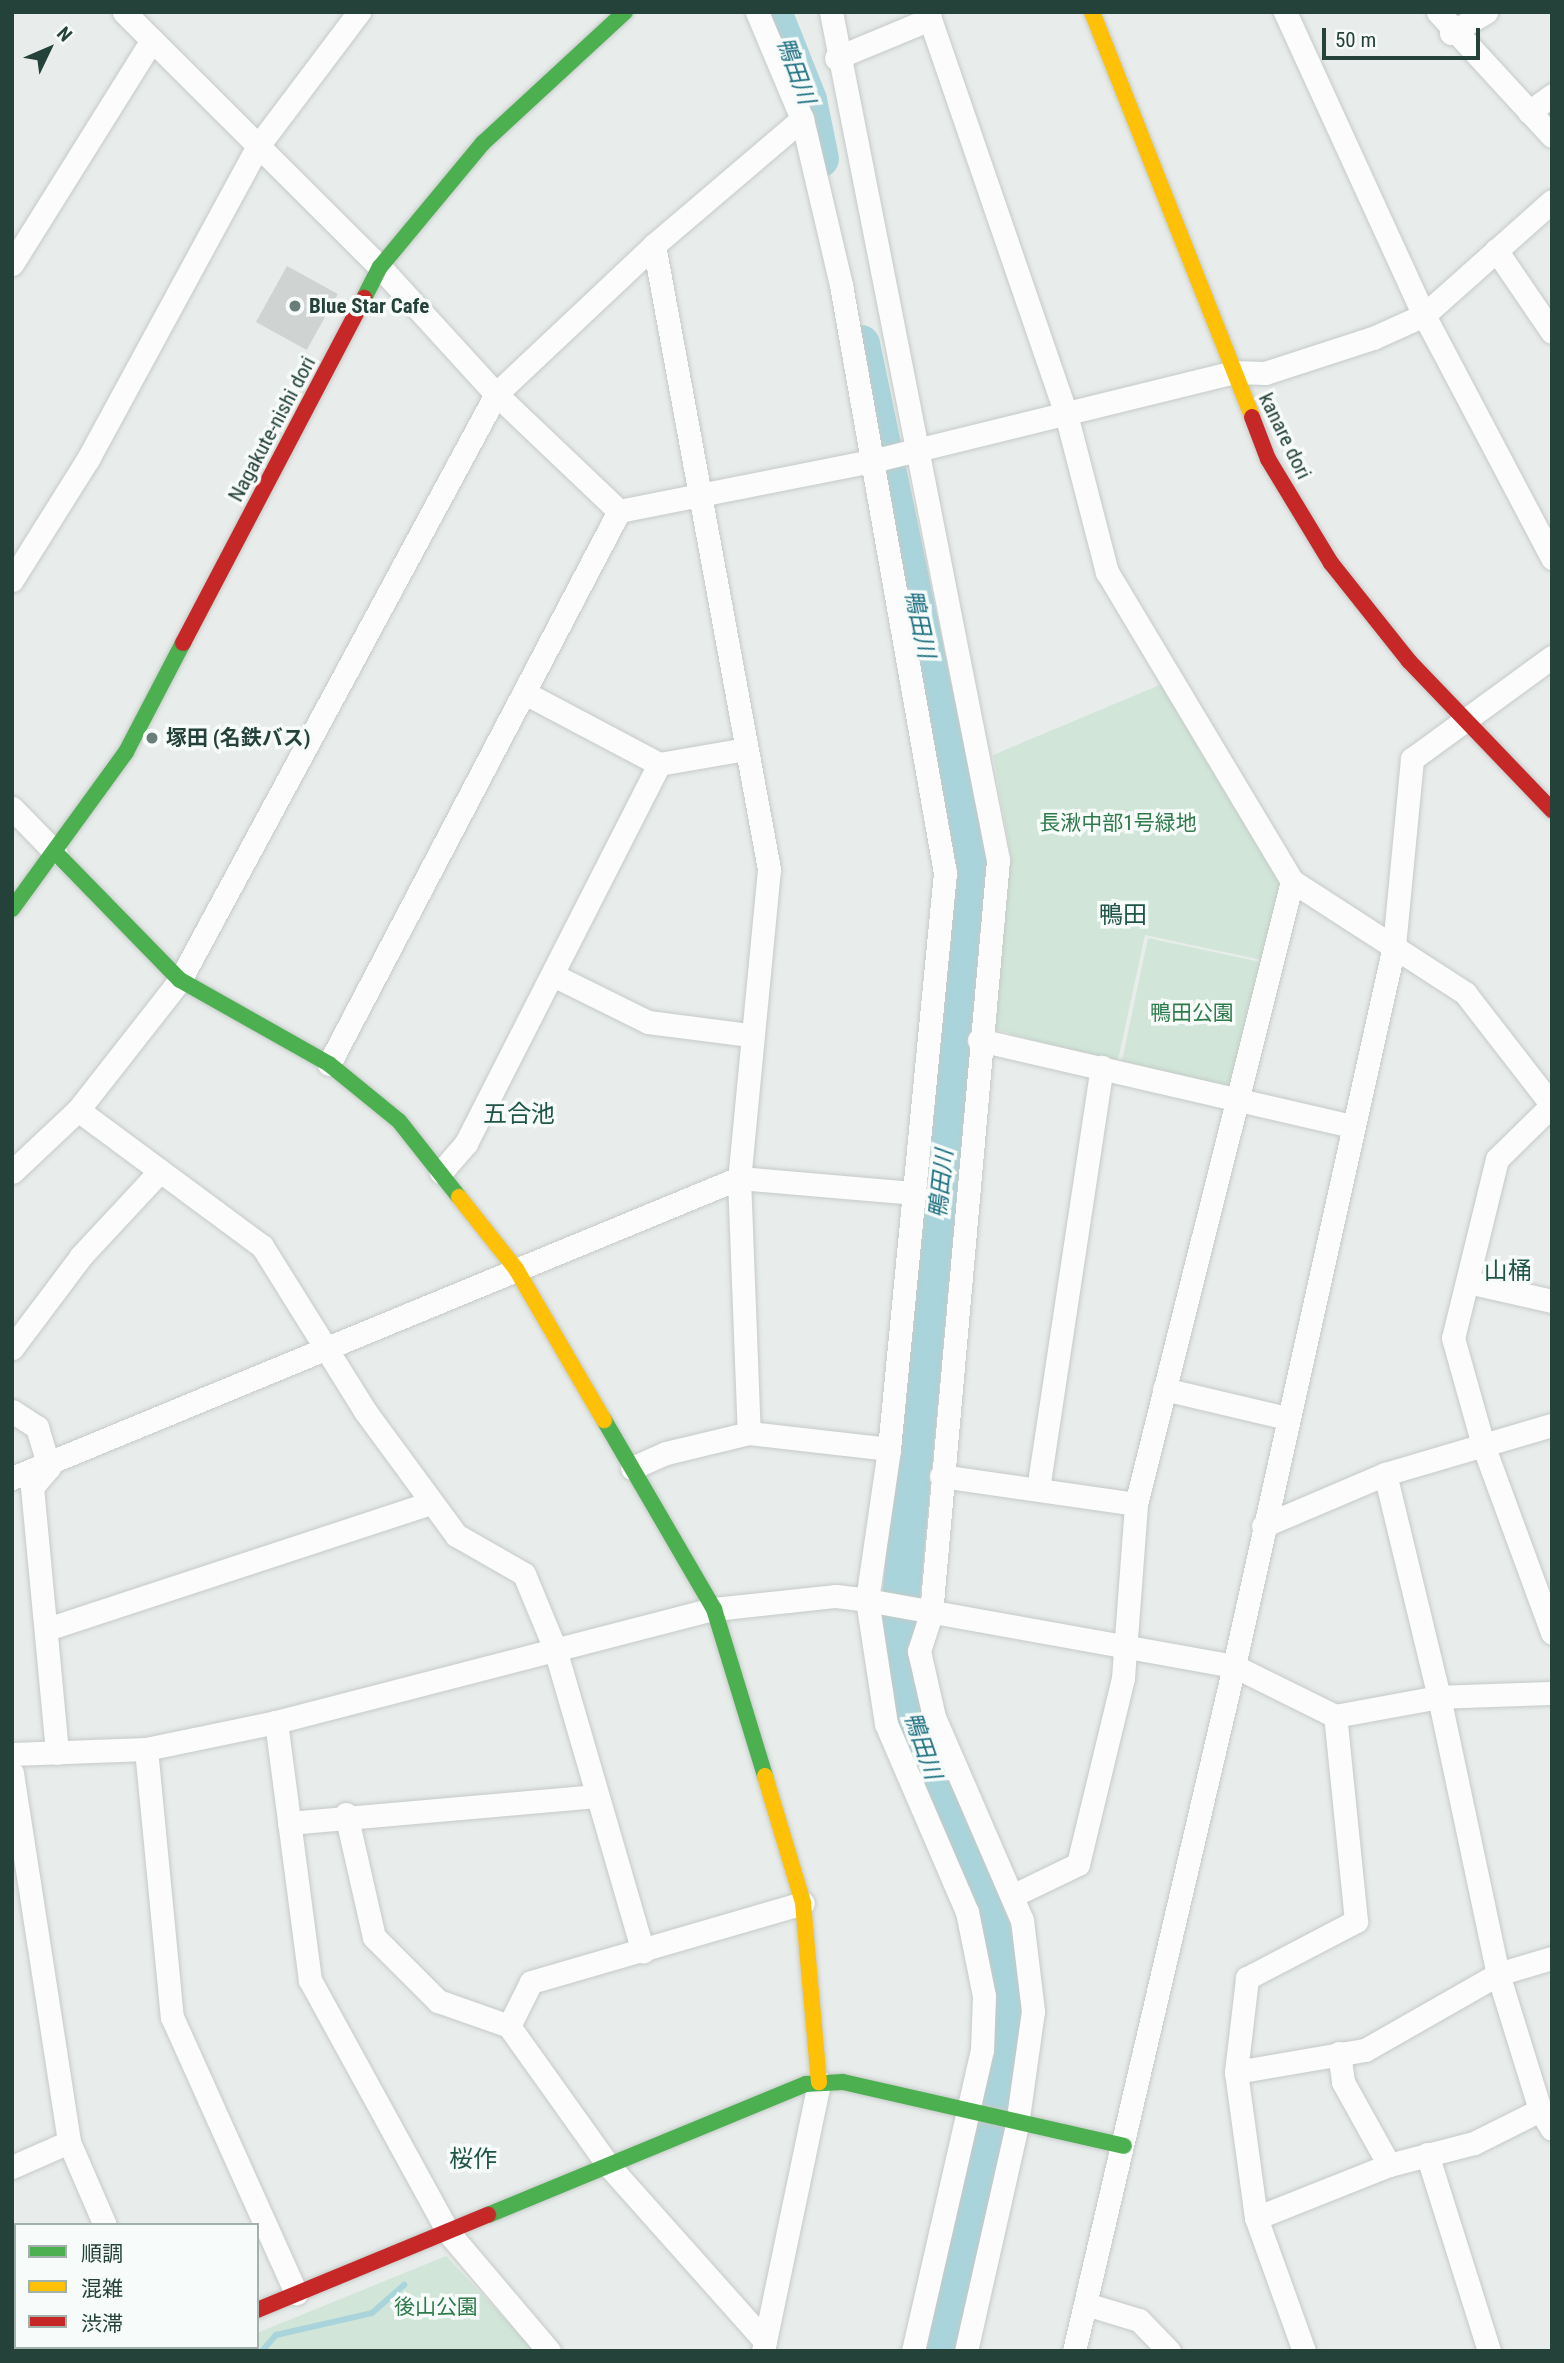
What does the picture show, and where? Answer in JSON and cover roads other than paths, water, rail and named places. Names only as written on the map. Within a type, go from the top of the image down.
[{"type":"street","points":[[124,12],[380,267],[496,394],[619,511]]},
{"type":"street","name":"Nagakute-nishi dori","points":[[12,909],[127,752],[380,267],[484,143],[625,12]]},
{"type":"street","points":[[757,12],[802,119],[872,461],[945,873],[889,1449],[867,1600],[886,1724],[976,1944],[985,2022],[969,2114],[913,2351]]},
{"type":"street","points":[[831,12],[836,58],[999,860],[979,1040],[931,1614],[919,1651],[933,1717],[1014,1895],[1033,2011],[966,2351]]},
{"type":"street","name":"kanare dori","points":[[1092,12],[1268,459],[1331,564],[1464,720],[1552,810]]},
{"type":"street","points":[[1285,12],[1424,315],[1552,558]]},
{"type":"street","points":[[1438,12],[1451,33],[1552,136]]},
{"type":"street","points":[[1451,33],[1486,12]]},
{"type":"street","points":[[12,580],[88,459],[258,146],[354,14]]},
{"type":"street","points":[[836,58],[930,19],[1066,414],[1107,572],[1292,881],[1465,993],[1552,1105],[1497,1159],[1453,1338],[1483,1445],[1552,1633]]},
{"type":"street","points":[[12,264],[152,40]]},
{"type":"street","points":[[1529,112],[1552,95]]},
{"type":"street","points":[[12,1172],[78,1110],[180,981],[496,394],[654,245],[802,119]]},
{"type":"street","points":[[619,511],[872,461],[1233,372],[1265,373],[1424,315],[1552,201]]},
{"type":"street","points":[[654,245],[769,869],[750,1035],[739,1178],[749,1433]]},
{"type":"street","points":[[1496,250],[1552,332]]},
{"type":"street","points":[[329,1064],[619,511]]},
{"type":"street","points":[[1074,2351],[1234,1666],[1351,1126],[1394,946],[1412,759],[1552,657]]},
{"type":"street","points":[[525,693],[659,764],[746,750]]},
{"type":"street","points":[[442,1172],[466,1143],[659,764]]},
{"type":"street","points":[[12,808],[180,981],[329,1064],[399,1121],[442,1172],[516,1269],[714,1609],[803,1903],[819,2082],[764,2346]]},
{"type":"street","points":[[1014,1895],[1078,1864],[1123,1678],[1136,1504],[1234,1098],[1292,881]]},
{"type":"street","points":[[553,975],[648,1023],[750,1035]]},
{"type":"street","points":[[979,1040],[1351,1126]]},
{"type":"street","points":[[1038,1489],[1102,1067]]},
{"type":"street","points":[[78,1110],[262,1246],[430,1503],[456,1535],[524,1574],[555,1649],[643,1951]]},
{"type":"street","points":[[12,1348],[81,1256],[160,1171]]},
{"type":"street","points":[[12,1478],[49,1467],[328,1346],[739,1178],[915,1193]]},
{"type":"street","points":[[1468,1282],[1552,1301]]},
{"type":"street","points":[[1164,1389],[1287,1418]]},
{"type":"street","points":[[12,1411],[37,1427],[49,1467]]},
{"type":"street","points":[[1263,1527],[1385,1474],[1552,1425]]},
{"type":"street","points":[[632,1468],[666,1452],[749,1433],[889,1449]]},
{"type":"street","points":[[49,1467],[32,1487],[50,1628],[57,1753]]},
{"type":"street","points":[[1256,2218],[1389,2165],[1474,2143],[1546,2119],[1498,1974],[1439,1697],[1385,1474]]},
{"type":"street","points":[[941,1476],[1136,1504]]},
{"type":"street","points":[[50,1628],[430,1503]]},
{"type":"street","points":[[12,1754],[146,1749],[276,1722],[714,1609],[836,1596],[1234,1666],[1335,1716],[1439,1697],[1552,1693]]},
{"type":"street","points":[[1304,2351],[1256,2218],[1236,2072],[1247,1978],[1356,1921],[1335,1716]]},
{"type":"street","points":[[276,1722],[310,1980],[447,2232],[549,2351]]},
{"type":"street","points":[[146,1749],[172,2017],[296,2293]]},
{"type":"street","points":[[12,1773],[69,2142],[104,2223]]},
{"type":"street","points":[[289,1824],[345,1814],[597,1796]]},
{"type":"street","points":[[345,1814],[374,1937],[438,2001],[509,2026],[608,2165],[764,2346]]},
{"type":"street","points":[[509,2026],[531,1982],[803,1903]]},
{"type":"street","points":[[1236,2072],[1365,2050],[1498,1974],[1552,1958]]},
{"type":"street","points":[[1339,2053],[1343,2082],[1389,2165]]},
{"type":"street","points":[[259,2309],[608,2165],[819,2082],[1124,2146]]},
{"type":"street","points":[[12,2167],[69,2142]]},
{"type":"street","points":[[1427,2154],[1489,2351]]},
{"type":"street","points":[[1086,2304],[1139,2319],[1169,2351]]},
{"type":"waterway","name":"鴨田川","points":[[773,12],[808,100],[820,159]]},
{"type":"waterway","name":"鴨田川","points":[[861,344],[969,861],[898,1631],[908,1708],[943,1808],[1000,1929],[1010,1997],[998,2097],[940,2351]]},
{"type":"waterway","points":[[262,2351],[276,2335],[372,2313],[404,2285]]},
{"type":"place","name":"Blue Star Cafe","points":[[295,306]]},
{"type":"place","name":"塚田 (名鉄バス)","points":[[152,738]]},
{"type":"district","name":"鴨田","points":[[1123,916]]},
{"type":"district","name":"五合池","points":[[519,1115]]},
{"type":"district","name":"山桶","points":[[1508,1272]]},
{"type":"district","name":"桜作","points":[[473,2160]]},
{"type":"park label","name":"長湫中部1号緑地","points":[[1118,823]]},
{"type":"park label","name":"鴨田公園","points":[[1192,1013]]},
{"type":"park label","name":"後山公園","points":[[436,2307]]}]
